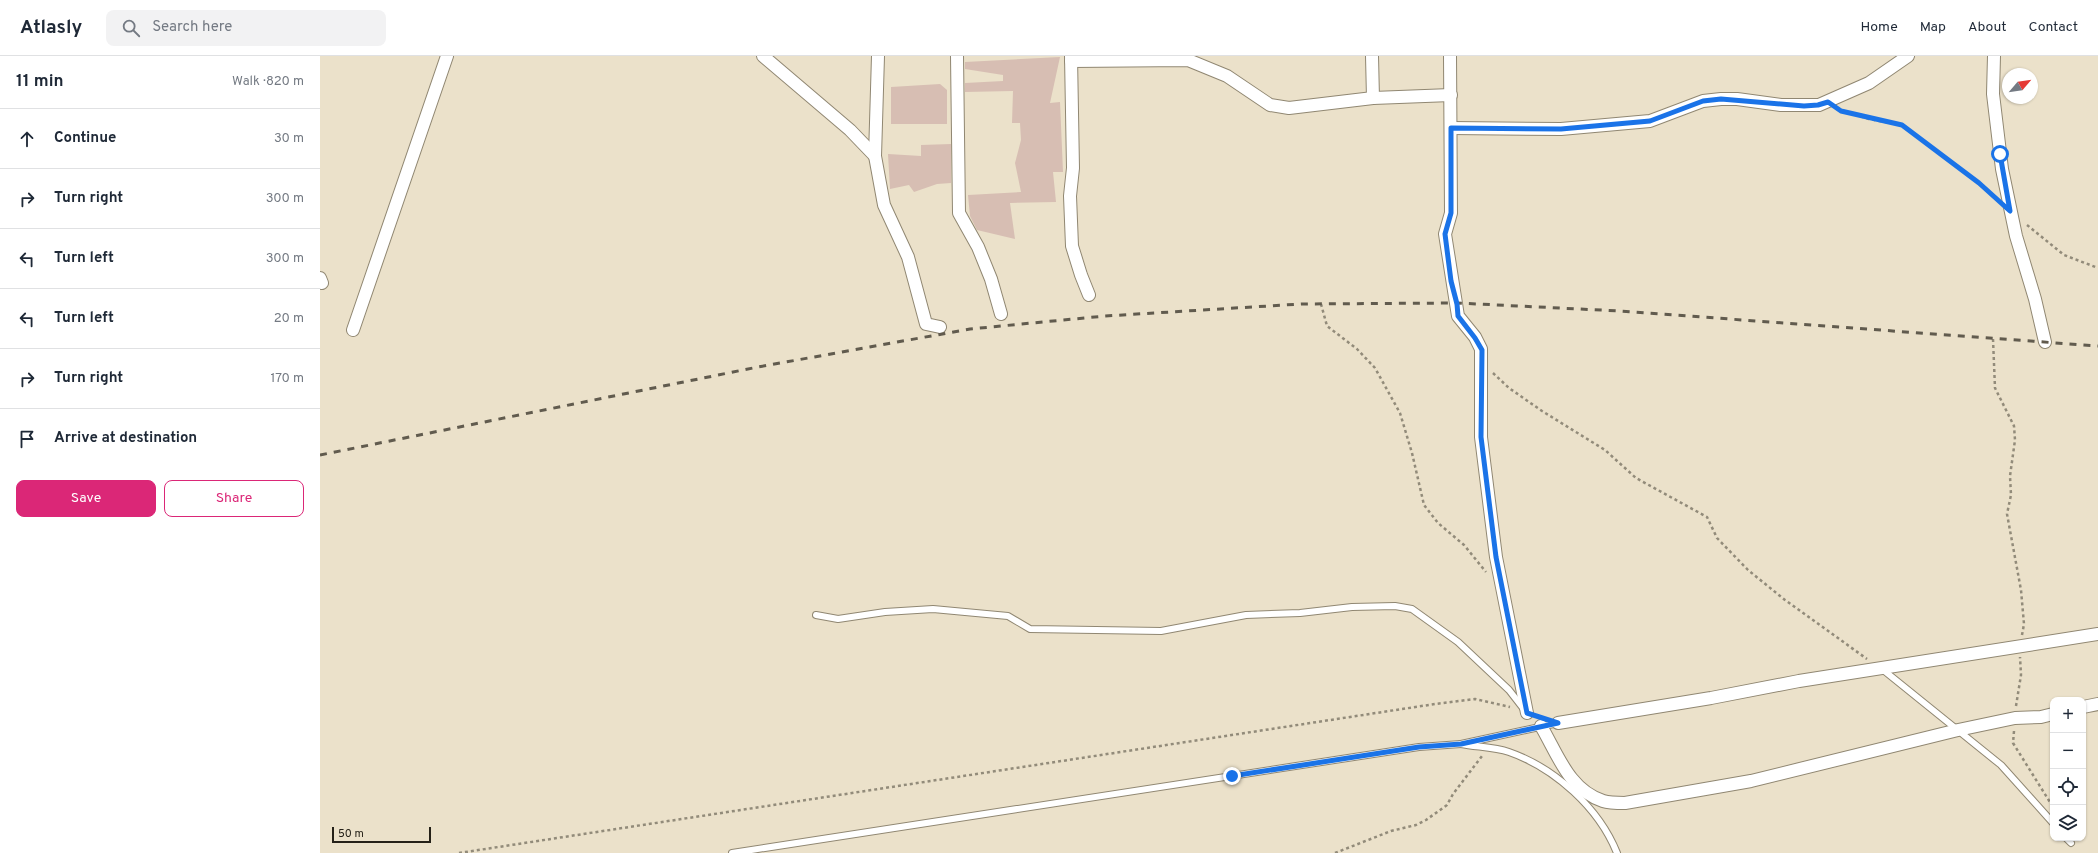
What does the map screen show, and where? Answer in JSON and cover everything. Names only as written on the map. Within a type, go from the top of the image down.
[{"type":"street","points":[[354,330],[447,56]]},
{"type":"street","points":[[763,56],[850,130],[875,156]]},
{"type":"street","points":[[878,56],[875,156],[884,205],[908,257],[926,324],[940,327]]},
{"type":"street","points":[[957,56],[959,214],[978,247],[991,280],[1001,314]]},
{"type":"street","points":[[1372,56],[1373,98]]},
{"type":"street","points":[[1450,56],[1451,213],[1445,234],[1458,316],[1475,338],[1482,350],[1481,437],[1501,580],[1527,713]]},
{"type":"street","points":[[1451,128],[1561,129],[1650,121],[1703,101],[1721,99],[1804,106],[1818,105],[1828,102],[1869,83],[1908,56]]},
{"type":"street","points":[[1994,56],[1993,94],[2002,169],[2016,236],[2036,299],[2045,342]]},
{"type":"street","points":[[1089,295],[1080,276],[1072,246],[1070,196],[1073,168],[1071,58],[1188,60],[1227,76],[1270,105],[1289,108],[1373,98],[1451,95]]},
{"type":"street","points":[[1558,723],[1880,668],[2098,634]]},
{"type":"street","points":[[2086,706],[2098,704]]},
{"type":"street","points":[[1541,726],[1565,772],[1580,789],[1604,802],[1625,803],[1751,781],[1958,730],[2015,718],[2041,717],[2050,715]]},
{"type":"lane","points":[[816,615],[838,619],[885,612],[933,609],[1008,616],[1030,629],[1161,631],[1246,615],[1300,613],[1352,607],[1395,606],[1412,609],[1458,642],[1509,690],[1527,713]]},
{"type":"lane","points":[[1880,668],[2008,772],[2050,820]]},
{"type":"lane","points":[[732,853],[1419,747],[1461,744],[1558,723]]},
{"type":"lane","points":[[1461,744],[1508,752],[1535,765],[1559,780],[1586,804],[1611,837],[1617,853]]},
{"type":"path","points":[[1828,102],[1841,111],[1902,125],[1979,183],[2010,211],[2064,255],[2098,268]]},
{"type":"path","points":[[1320,304],[1327,326],[1358,349],[1375,368],[1400,413],[1412,453],[1424,505],[1438,523],[1464,545],[1492,578],[1501,580]]},
{"type":"path","points":[[1993,338],[1995,388],[2014,426],[2015,440],[2010,476],[2011,495],[2007,514],[2021,590],[2024,624],[2019,646]]},
{"type":"path","points":[[1483,362],[1509,388],[1569,430],[1605,450],[1636,478],[1707,517],[1717,538],[1748,570],[1785,600],[1880,668]]},
{"type":"path","points":[[459,853],[1435,704],[1475,699],[1499,704],[1527,713]]},
{"type":"path","points":[[1335,853],[1391,831],[1416,825],[1447,805],[1453,794],[1477,764],[1486,748]]},
{"type":"building","points":[[1060,57],[1050,103],[1060,102],[1063,172],[1053,172],[1056,202],[1010,203],[1015,239],[977,230],[970,216],[968,195],[1021,192],[1015,163],[1021,140],[1020,123],[1012,123],[1013,91],[965,92],[965,83],[1003,81],[1003,75],[965,69],[965,62]]},
{"type":"building","points":[[940,84],[947,90],[947,124],[891,124],[891,87]]},
{"type":"building","points":[[951,144],[951,183],[937,184],[914,192],[909,185],[890,189],[888,154],[921,156],[921,145]]},
{"type":"railway","points":[[320,455],[758,367],[970,329],[1105,316],[1301,304],[1457,303],[1620,311],[2098,346]]},
{"type":"route","points":[[1232,776],[1419,747],[1461,744],[1558,723],[1527,713],[1496,557],[1481,437],[1482,350],[1475,338],[1458,316],[1457,304],[1451,281],[1445,234],[1451,213],[1451,128],[1561,129],[1650,121],[1703,101],[1721,99],[1737,99],[1757,103],[1804,106],[1818,105],[1828,102],[1841,111],[1902,125],[1979,183],[2010,211],[2000,154]]}]
